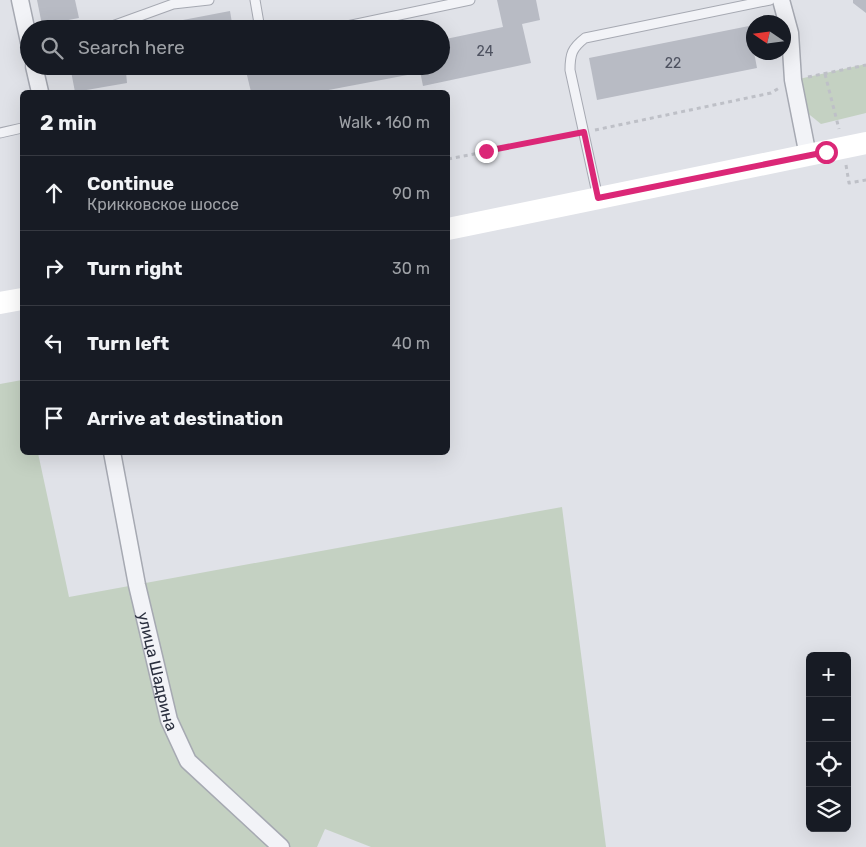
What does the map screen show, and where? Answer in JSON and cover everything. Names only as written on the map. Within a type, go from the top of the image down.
[{"type":"main road","points":[[807,149],[866,130]]},
{"type":"main road","points":[[450,229],[597,192],[807,149],[866,143]]},
{"type":"main road","points":[[450,215],[597,192]]},
{"type":"main road","points":[[0,303],[20,299]]},
{"type":"main road","points":[[0,318],[20,314]]},
{"type":"street","points":[[20,0],[24,20]]},
{"type":"street","points":[[781,0],[790,33],[793,80],[807,149]]},
{"type":"street","points":[[36,75],[40,90]]},
{"type":"street","name":"улица Шадрина","points":[[113,455],[137,585],[168,720],[188,761],[281,847]]},
{"type":"lane","points":[[127,20],[172,2],[209,0]]},
{"type":"lane","points":[[255,0],[258,20]]},
{"type":"lane","points":[[376,20],[470,0]]},
{"type":"lane","points":[[597,192],[570,70],[570,56],[573,47],[585,38],[770,0]]},
{"type":"lane","points":[[0,133],[20,128]]},
{"type":"path","points":[[450,159],[771,92],[793,80],[866,65]]},
{"type":"green space","points":[[866,64],[866,113],[821,124],[805,111],[799,79]]},
{"type":"green space","points":[[20,380],[20,455],[38,455],[69,597],[562,507],[606,847],[371,847],[325,829],[317,847],[0,847],[0,384]]},
{"type":"building","points":[[37,0],[75,0],[79,18],[41,20]]},
{"type":"building","points":[[497,0],[536,0],[540,20],[522,24],[531,63],[423,86],[421,75],[450,75],[450,38],[503,27]]},
{"type":"building","points":[[853,0],[866,0],[866,13],[853,3]]},
{"type":"building","points":[[230,11],[232,20],[183,20]]},
{"type":"building","points":[[746,27],[746,60],[755,60],[757,68],[597,100],[589,58]]},
{"type":"building","points":[[72,75],[126,75],[127,83],[87,90],[75,90]]},
{"type":"building","points":[[247,75],[407,75],[329,90],[251,90]]},
{"type":"route","points":[[486,151],[584,132],[598,198],[826,152]]}]
